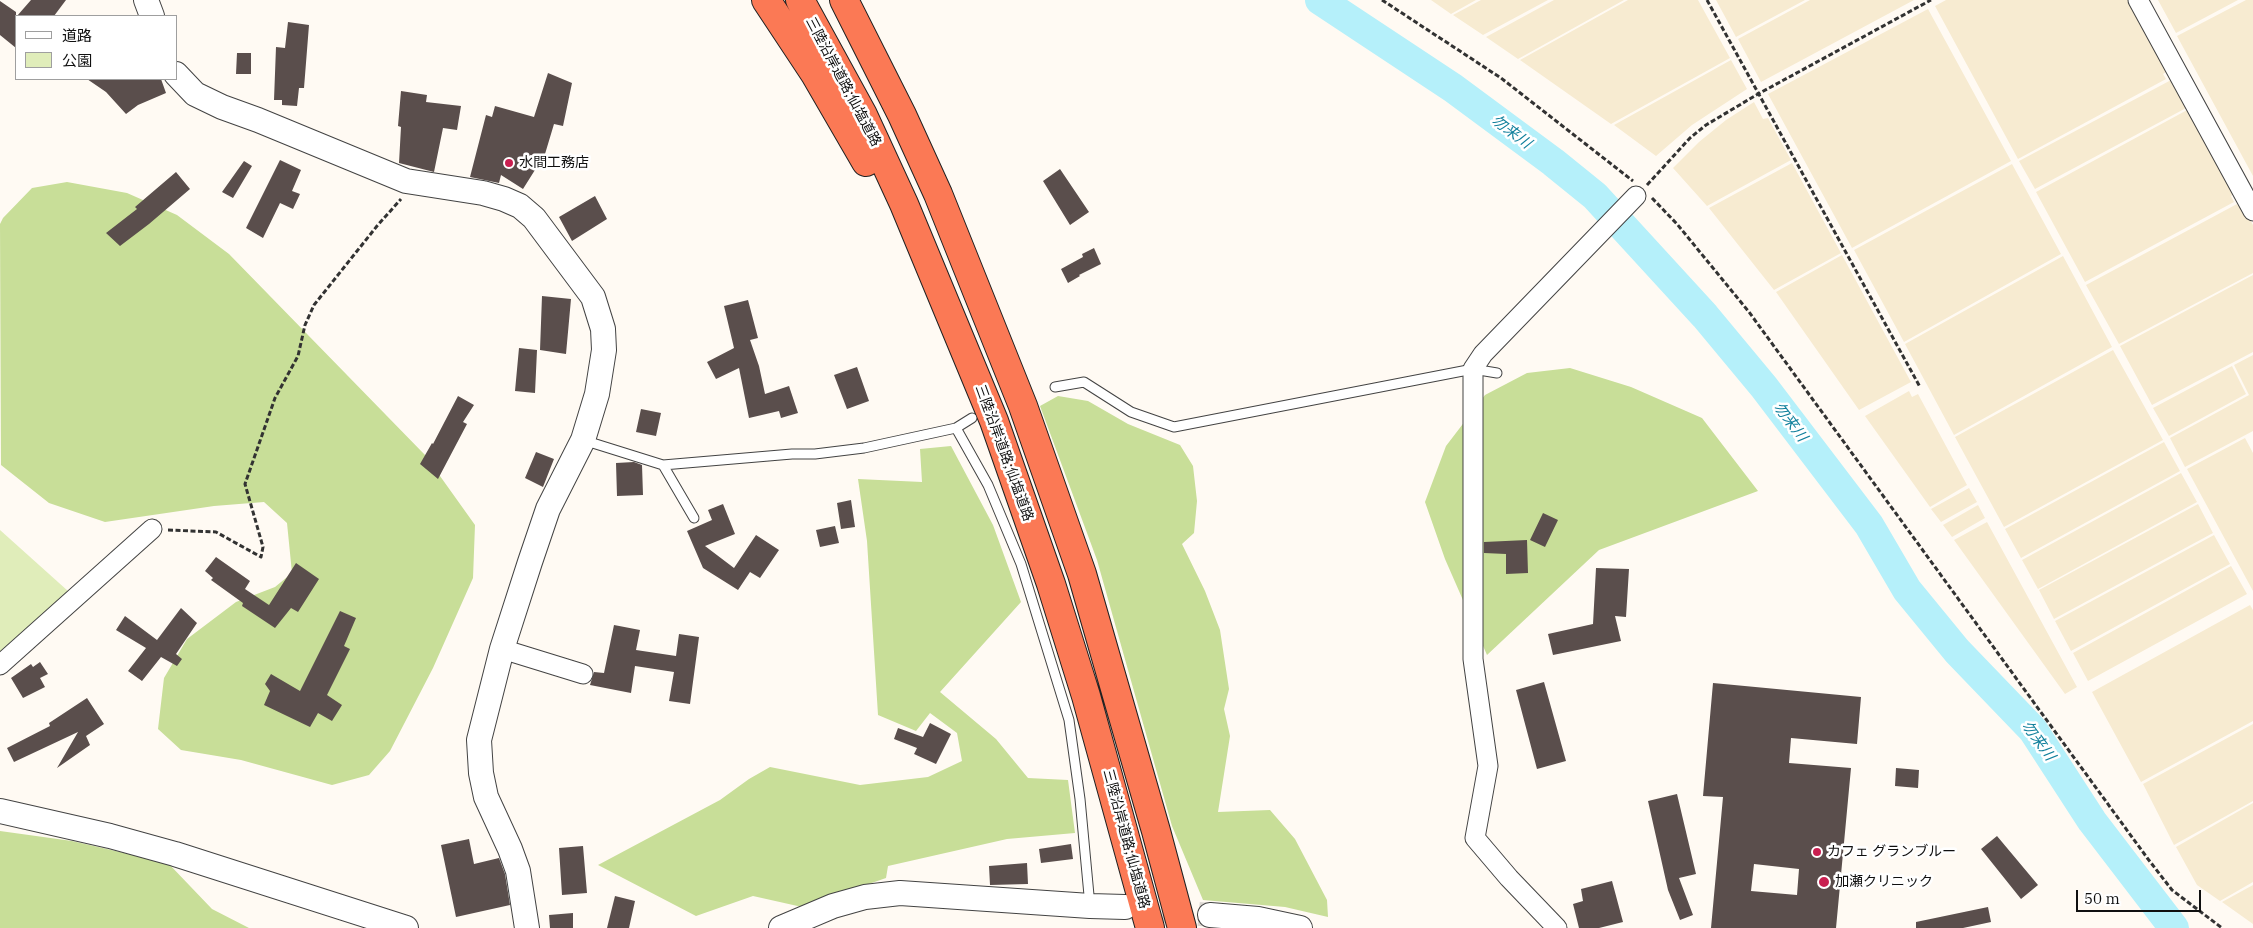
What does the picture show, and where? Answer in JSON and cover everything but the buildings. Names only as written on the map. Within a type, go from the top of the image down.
[{"type":"highway","points":[[766,0],[848,130],[948,307]]},
{"type":"highway","name":"三陸沿岸道路;仙塩道路","points":[[800,0],[863,115],[904,204],[994,421],[1051,584],[1089,705],[1150,928]]},
{"type":"highway","points":[[844,0],[902,115],[938,194],[1024,406],[1082,574],[1154,821],[1182,928]]},
{"type":"street","points":[[146,0],[152,15]]},
{"type":"street","points":[[2138,0],[2253,212]]},
{"type":"street","points":[[178,76],[195,94],[222,107],[275,126],[406,181],[483,193],[520,206],[534,218],[593,297],[603,329],[604,350],[597,394],[583,440],[548,509],[502,649],[479,740],[481,773],[486,796],[510,849],[518,872],[527,928]]},
{"type":"street","points":[[1557,928],[1509,878],[1475,838],[1488,766],[1473,659],[1472,369],[1483,354],[1640,192]]},
{"type":"street","points":[[0,665],[152,529]]},
{"type":"street","points":[[502,649],[583,674]]},
{"type":"street","points":[[0,811],[110,836],[175,854],[406,928]]},
{"type":"street","points":[[781,928],[832,906],[865,897],[900,893],[1125,907]]},
{"type":"street","points":[[1210,915],[1258,919],[1300,928]]},
{"type":"lane","points":[[1055,387],[1084,382],[1130,412],[1174,427],[1472,369],[1497,373]]},
{"type":"lane","points":[[583,440],[663,465],[854,449],[956,428],[972,418]]},
{"type":"lane","points":[[956,428],[988,485],[1021,564],[1070,720],[1090,906]]},
{"type":"lane","points":[[663,465],[694,518]]},
{"type":"path","points":[[1382,0],[1501,78],[1677,224],[1750,312],[2148,859],[2172,890],[2222,928]]},
{"type":"path","points":[[1707,0],[1920,387]]},
{"type":"path","points":[[1640,192],[1690,138],[1706,125],[1758,94],[1931,0]]},
{"type":"path","points":[[152,529],[216,532],[261,557],[263,547],[245,484],[275,398],[298,356],[306,325],[314,305],[377,226],[402,198],[407,188],[406,181]]},
{"type":"shaded area","points":[[1431,0],[1476,0],[1451,14]]},
{"type":"shaded area","points":[[1481,0],[1548,0],[1483,35],[1453,15]]},
{"type":"shaded area","points":[[1554,0],[1624,0],[1518,59],[1486,37]]},
{"type":"shaded area","points":[[1628,0],[1698,0],[1730,58],[1611,124],[1520,60]]},
{"type":"shaded area","points":[[1716,0],[1805,0],[1736,37]]},
{"type":"shaded area","points":[[1810,0],[1914,0],[1761,82],[1738,39]]},
{"type":"shaded area","points":[[1946,0],[2129,0],[2168,71],[2163,74],[2166,79],[2018,159],[1935,6]]},
{"type":"shaded area","points":[[2158,0],[2238,0],[2176,33]]},
{"type":"shaded area","points":[[2246,0],[2253,0],[2253,176],[2177,36]]},
{"type":"shaded area","points":[[1928,9],[2011,161],[1852,248],[1768,94]]},
{"type":"shaded area","points":[[1731,60],[1747,89],[1692,125],[1656,156],[1614,125]]},
{"type":"shaded area","points":[[2173,79],[2188,107],[2035,189],[2019,161]]},
{"type":"shaded area","points":[[1754,102],[1763,119],[1768,118],[1791,160],[1707,206],[1673,168],[1699,142],[1726,120]]},
{"type":"shaded area","points":[[2189,109],[2235,193],[2231,196],[2234,202],[2085,282],[2036,192]]},
{"type":"shaded area","points":[[1792,163],[1841,253],[1774,290],[1709,208]]},
{"type":"shaded area","points":[[2012,164],[2061,254],[1904,342],[1854,250]]},
{"type":"shaded area","points":[[2237,204],[2238,206],[2242,205],[2253,225],[2253,273],[2119,344],[2086,285]]},
{"type":"shaded area","points":[[1842,255],[1911,382],[1859,410],[1776,292]]},
{"type":"shaded area","points":[[2063,256],[2112,347],[1954,435],[1905,344]]},
{"type":"shaded area","points":[[2253,275],[2253,352],[2152,405],[2120,346]]},
{"type":"shaded area","points":[[2113,350],[2163,440],[2004,527],[1955,437]]},
{"type":"shaded area","points":[[2253,355],[2253,431],[2185,467],[2170,438],[2249,395],[2234,365]]},
{"type":"shaded area","points":[[2232,366],[2246,394],[2169,436],[2153,408]]},
{"type":"shaded area","points":[[1909,391],[1912,397],[1918,394],[1967,485],[1930,507],[1865,416]]},
{"type":"shaded area","points":[[2245,438],[2253,453],[2253,591],[2187,469]]},
{"type":"shaded area","points":[[2164,442],[2180,471],[2021,558],[2005,529]]},
{"type":"shaded area","points":[[2181,473],[2197,502],[2038,589],[2022,560]]},
{"type":"shaded area","points":[[1969,488],[1977,502],[1941,522],[1931,509]]},
{"type":"shaded area","points":[[2198,504],[2213,533],[2054,619],[2039,590]]},
{"type":"shaded area","points":[[1978,505],[1985,518],[1952,537],[1943,525]]},
{"type":"shaded area","points":[[1987,522],[2077,687],[2065,694],[1954,540]]},
{"type":"shaded area","points":[[2214,535],[2230,564],[2071,651],[2055,621]]},
{"type":"shaded area","points":[[2231,566],[2247,594],[2088,681],[2073,653]]},
{"type":"shaded area","points":[[2250,605],[2253,610],[2253,721],[2141,782],[2092,692]]},
{"type":"shaded area","points":[[2253,724],[2253,801],[2174,845],[2143,784]]},
{"type":"shaded area","points":[[2253,803],[2253,882],[2220,901],[2197,885],[2176,847]]},
{"type":"shaded area","points":[[2253,885],[2253,924],[2222,902]]},
{"type":"green space","points":[[67,182],[127,193],[177,215],[229,254],[425,455],[475,525],[473,578],[433,668],[390,751],[369,775],[332,785],[241,760],[181,750],[158,729],[164,678],[187,639],[236,602],[275,587],[292,573],[287,523],[264,502],[214,506],[105,522],[49,503],[1,465],[0,224],[3,218],[32,188]]},
{"type":"green space","points":[[1570,368],[1631,387],[1702,418],[1758,491],[1599,550],[1487,655],[1445,559],[1425,502],[1446,446],[1485,395],[1527,373]]},
{"type":"green space","points":[[1058,396],[1088,401],[1128,424],[1180,445],[1193,466],[1197,501],[1194,533],[1182,544],[1205,591],[1220,630],[1229,689],[1224,709],[1230,736],[1218,812],[1270,810],[1295,839],[1327,900],[1328,917],[1285,907],[1203,900],[1172,826],[1097,560],[1040,406]]},
{"type":"green space","points":[[951,446],[993,525],[1021,602],[940,692],[996,739],[1028,778],[1068,780],[1075,833],[1007,839],[888,866],[886,878],[802,907],[753,896],[696,916],[598,865],[720,800],[749,779],[770,767],[860,785],[928,777],[962,761],[957,733],[930,713],[916,731],[878,715],[867,541],[858,479],[922,482],[920,449]]},
{"type":"green space","points":[[0,530],[68,591],[0,656]]},
{"type":"green space","points":[[0,831],[72,841],[168,863],[212,909],[249,928],[0,928]]},
{"type":"waterway","name":"勿来川","points":[[1320,0],[1453,88],[1553,162],[1595,196],[1705,316],[1764,387],[1869,525],[1907,590],[1957,651],[2033,730],[2092,821],[2174,928]]},
{"type":"tunnel","points":[[1127,907],[1210,915]]},
{"type":"place","name":"水間工務店","points":[[509,163]]},
{"type":"place","name":"カフェ グランブルー","points":[[1817,852]]},
{"type":"place","name":"加瀬クリニック","points":[[1824,882]]}]
